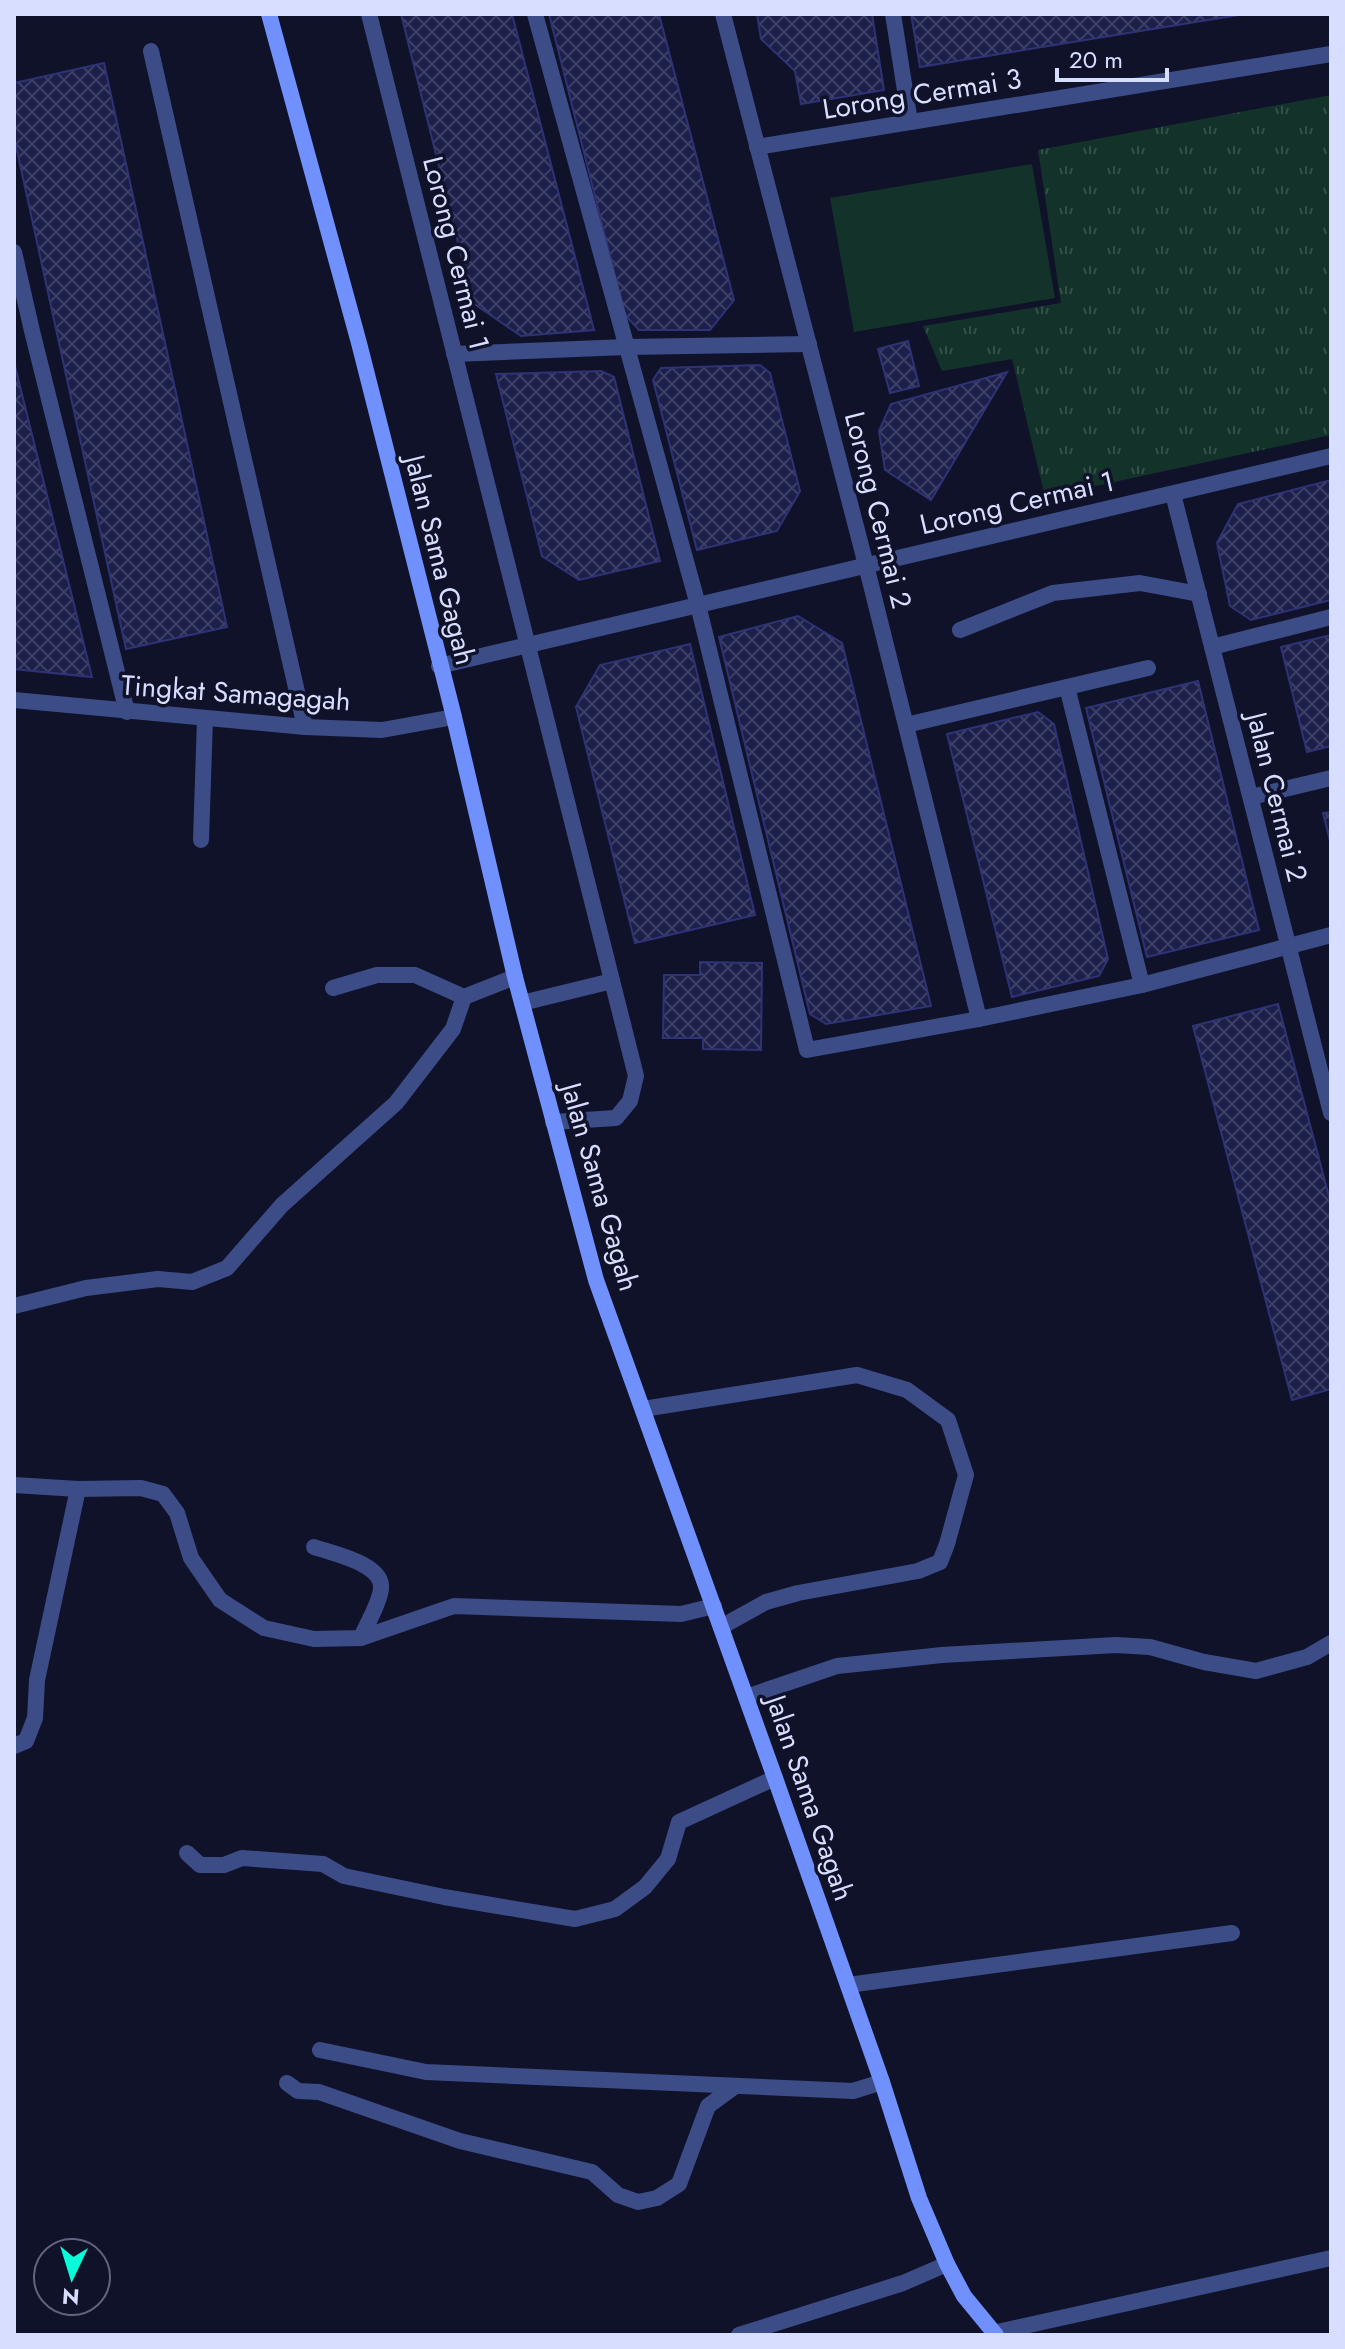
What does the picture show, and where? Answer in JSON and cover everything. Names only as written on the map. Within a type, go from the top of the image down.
[{"type":"street","name":"Jalan Sama Gagah","points":[[269,14],[359,343],[454,717],[515,977],[596,1280],[848,1985],[919,2198],[964,2296],[994,2334]]},
{"type":"street","name":"Lorong Cermai 1","points":[[369,14],[636,1076],[630,1101],[616,1118],[553,1122]]},
{"type":"street","points":[[535,14],[698,605],[807,1050],[1142,985],[1331,935]]},
{"type":"street","name":"Lorong Cermai 2","points":[[723,14],[866,565],[979,1019]]},
{"type":"street","points":[[893,14],[910,122]]},
{"type":"street","points":[[151,51],[305,727]]},
{"type":"street","name":"Lorong Cermai 3","points":[[757,147],[1331,54]]},
{"type":"street","points":[[14,252],[127,712]]},
{"type":"street","points":[[14,336],[32,331]]},
{"type":"street","points":[[454,354],[809,344]]},
{"type":"street","name":"Lorong Cermai 1","points":[[439,666],[1331,456]]},
{"type":"street","name":"Jalan Cermai 2","points":[[1173,494],[1330,1102]]},
{"type":"street","points":[[960,630],[1053,593],[1140,583],[1199,594]]},
{"type":"street","points":[[1212,647],[1331,617]]},
{"type":"street","points":[[906,725],[1148,668]]},
{"type":"street","points":[[1067,687],[1142,985]]},
{"type":"street","name":"Tingkat Samagagah","points":[[14,700],[205,719],[382,730],[454,717]]},
{"type":"street","points":[[201,840],[205,719]]},
{"type":"street","points":[[1251,797],[1331,778]]},
{"type":"street","points":[[333,988],[377,975],[415,975],[464,997],[515,977]]},
{"type":"street","points":[[522,1003],[612,981]]},
{"type":"street","points":[[14,1306],[86,1288],[158,1279],[192,1282],[227,1268],[282,1205],[396,1103],[453,1029],[464,997]]},
{"type":"street","points":[[643,1409],[857,1375],[907,1390],[948,1420],[966,1475],[940,1562],[918,1571],[798,1593],[766,1602],[721,1627]]},
{"type":"street","points":[[14,1485],[78,1489],[141,1488],[163,1494],[177,1513],[191,1558],[220,1600],[264,1628],[314,1639],[361,1638],[454,1606],[681,1614],[714,1606]]},
{"type":"street","points":[[14,1746],[26,1741],[35,1718],[37,1680],[78,1489]]},
{"type":"street","points":[[314,1547],[372,1569],[380,1578],[381,1591],[361,1638]]},
{"type":"street","points":[[746,1697],[837,1666],[942,1655],[1116,1645],[1150,1647],[1204,1662],[1256,1671],[1307,1657],[1331,1643]]},
{"type":"street","points":[[187,1853],[200,1865],[224,1865],[242,1858],[323,1864],[344,1876],[575,1919],[615,1909],[645,1887],[668,1859],[679,1822],[775,1778]]},
{"type":"street","points":[[848,1985],[1232,1933]]},
{"type":"street","points":[[320,2050],[426,2072],[853,2091],[882,2082]]},
{"type":"street","points":[[287,2083],[298,2091],[319,2092],[460,2141],[592,2172],[618,2195],[638,2202],[657,2198],[679,2184],[708,2106],[734,2087]]},
{"type":"street","points":[[994,2334],[1331,2258]]},
{"type":"street","points":[[739,2335],[903,2283],[947,2264]]},
{"type":"green space","points":[[1331,95],[1331,435],[1045,497],[1012,359],[942,371],[923,326],[1061,303],[1038,150]]},
{"type":"green space","points":[[1032,164],[1055,298],[854,332],[830,198]]},
{"type":"building","points":[[401,14],[512,14],[594,330],[521,336],[473,303]]},
{"type":"building","points":[[549,14],[659,14],[734,300],[710,330],[639,330],[625,315]]},
{"type":"building","points":[[757,14],[872,14],[884,90],[801,104],[795,71],[761,39]]},
{"type":"building","points":[[911,14],[1245,14],[920,67]]},
{"type":"building","points":[[104,63],[227,627],[126,649],[14,137],[14,83]]},
{"type":"building","points":[[908,341],[919,386],[890,393],[878,349]]},
{"type":"building","points":[[14,362],[92,677],[14,669]]},
{"type":"building","points":[[760,365],[770,373],[800,491],[777,531],[697,550],[653,380],[661,368]]},
{"type":"building","points":[[601,371],[614,377],[660,561],[579,580],[542,556],[496,374]]},
{"type":"building","points":[[1007,372],[931,500],[885,470],[879,431],[891,404]]},
{"type":"building","points":[[1331,480],[1331,600],[1251,620],[1230,606],[1217,543],[1238,504]]},
{"type":"building","points":[[798,616],[842,643],[931,1006],[826,1024],[810,1014],[719,637]]},
{"type":"building","points":[[1331,635],[1331,746],[1307,752],[1281,647]]},
{"type":"building","points":[[690,644],[755,915],[635,943],[576,707],[600,665]]},
{"type":"building","points":[[1198,681],[1259,930],[1147,957],[1086,708]]},
{"type":"building","points":[[1038,712],[1054,724],[1108,959],[1099,976],[1012,997],[947,734]]},
{"type":"building","points":[[1331,812],[1331,845],[1323,813]]},
{"type":"building","points":[[700,962],[762,963],[761,1050],[703,1049],[703,1038],[663,1038],[664,975],[700,975]]},
{"type":"building","points":[[1278,1004],[1331,1204],[1331,1389],[1292,1400],[1193,1026]]}]
